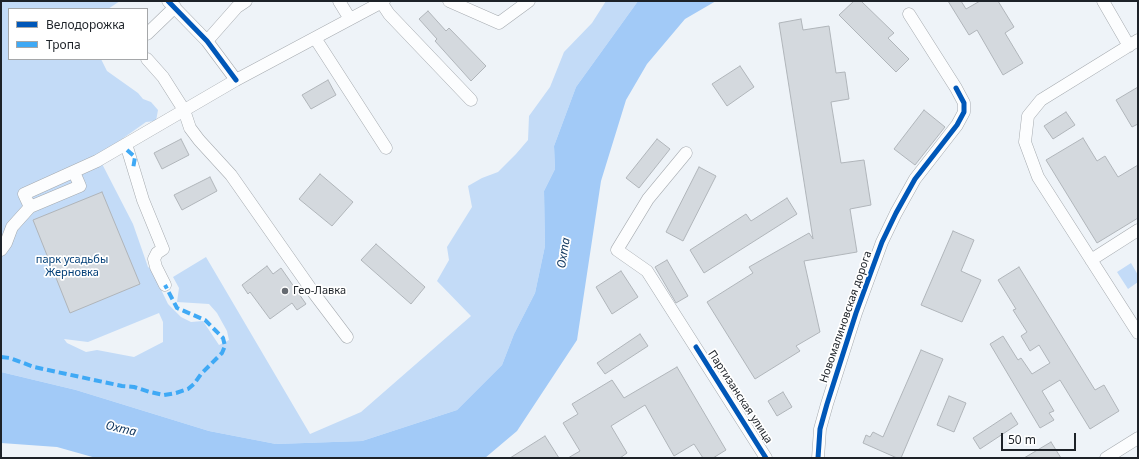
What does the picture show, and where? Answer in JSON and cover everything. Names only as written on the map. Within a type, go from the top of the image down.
[{"type":"street","points":[[206,41],[237,7],[246,1]]},
{"type":"street","points":[[339,1],[350,19]]},
{"type":"street","points":[[449,1],[499,23],[529,1]]},
{"type":"street","points":[[1103,1],[1133,43],[1041,100],[1028,116],[1026,142],[1038,177],[1137,328]]},
{"type":"street","points":[[1,250],[6,243],[12,227],[30,207],[80,186],[74,172],[97,161],[236,80],[382,2],[388,14],[471,100]]},
{"type":"street","points":[[148,33],[171,4],[206,41],[236,80]]},
{"type":"street","name":"Новомалиновская дорога","points":[[818,458],[820,429],[856,313],[882,242],[915,179],[957,125],[964,112],[964,103],[956,88],[909,14]]},
{"type":"street","points":[[315,38],[386,148]]},
{"type":"street","points":[[148,60],[163,77],[184,110],[190,128],[230,175],[313,292],[347,337]]},
{"type":"street","points":[[126,144],[143,200],[163,249],[154,259],[156,267],[165,285]]},
{"type":"street","name":"Партизанская улица","points":[[686,153],[648,199],[617,250],[647,271],[766,458]]},
{"type":"street","points":[[1091,260],[1138,230]]},
{"type":"street","points":[[1106,458],[1138,438]]},
{"type":"green space","name":"парк усадьбы Жерновка","points":[[1,1],[120,1],[110,8],[8,8],[8,60],[102,60],[107,71],[138,93],[143,99],[151,102],[158,110],[156,121],[146,122],[98,156],[133,224],[148,267],[151,269],[168,304],[181,317],[191,322],[203,321],[219,345],[229,340],[227,331],[217,313],[209,304],[177,302],[179,288],[173,277],[206,257],[310,434],[361,412],[471,316],[437,281],[449,260],[447,247],[472,207],[468,186],[482,178],[498,172],[528,140],[529,116],[550,87],[564,52],[592,23],[606,1],[638,1],[576,87],[554,146],[555,169],[544,191],[545,246],[535,293],[514,334],[502,365],[457,410],[362,441],[276,444],[209,431],[76,390],[1,372]],"holes":[[[159,313],[163,322],[163,342],[134,357],[97,350],[86,352],[67,343],[64,339],[88,342]]]},
{"type":"green space","points":[[1131,263],[1138,275],[1138,282],[1128,289],[1117,272]]},
{"type":"water","name":"Охта","points":[[638,1],[716,1],[685,19],[647,64],[626,100],[601,181],[577,340],[517,431],[485,458],[96,458],[57,447],[1,443],[1,372],[76,390],[209,431],[276,444],[362,441],[457,410],[502,365],[514,334],[535,293],[545,246],[544,191],[555,169],[554,146],[576,87]]},
{"type":"building","points":[[854,1],[861,1],[894,33],[888,38],[909,59],[896,72],[839,15]]},
{"type":"building","points":[[948,1],[961,1],[966,9],[980,1],[998,1],[1014,27],[1005,33],[1023,63],[1003,75],[977,30],[969,35]]},
{"type":"building","points":[[428,11],[446,31],[449,28],[486,66],[471,81],[435,41],[437,39],[419,19]]},
{"type":"building","points":[[801,19],[803,30],[829,26],[836,73],[845,72],[849,99],[831,102],[841,163],[864,160],[871,205],[850,209],[857,252],[804,261],[820,332],[796,346],[800,351],[755,379],[707,302],[753,273],[749,267],[809,233],[813,239],[779,23]]},
{"type":"building","points":[[740,66],[754,87],[727,106],[712,84]]},
{"type":"building","points":[[328,80],[336,95],[311,109],[302,95]]},
{"type":"building","points":[[1138,87],[1138,124],[1132,127],[1116,100]]},
{"type":"building","points":[[924,110],[945,127],[915,165],[894,149]]},
{"type":"building","points":[[1066,112],[1075,125],[1053,139],[1044,126]]},
{"type":"building","points":[[1083,138],[1097,161],[1105,156],[1118,177],[1138,165],[1138,218],[1097,243],[1046,160]]},
{"type":"building","points":[[181,139],[189,155],[162,169],[154,153]]},
{"type":"building","points":[[657,139],[670,149],[639,188],[626,178]]},
{"type":"building","points":[[699,167],[716,176],[683,241],[666,232]]},
{"type":"building","points":[[320,174],[353,202],[332,226],[299,199]]},
{"type":"building","points":[[210,177],[217,191],[182,210],[174,195]]},
{"type":"building","points":[[102,192],[140,284],[70,313],[33,220]]},
{"type":"building","points":[[787,198],[797,214],[704,273],[690,250],[746,214],[751,221]]},
{"type":"building","points":[[953,231],[974,240],[961,271],[981,280],[962,322],[921,305]]},
{"type":"building","points":[[376,244],[425,287],[411,304],[361,260]]},
{"type":"building","points":[[667,260],[688,296],[676,303],[655,267]]},
{"type":"building","points":[[267,266],[273,274],[281,268],[306,304],[297,310],[292,303],[270,319],[250,292],[248,294],[242,285]]},
{"type":"building","points":[[1019,267],[1095,390],[1104,385],[1119,411],[1090,429],[1060,380],[1042,391],[1054,411],[1049,413],[1054,420],[1040,428],[990,344],[1003,336],[1018,360],[1021,358],[1032,374],[1050,363],[1039,345],[1030,351],[1021,336],[1027,332],[1013,310],[1016,309],[998,280]]},
{"type":"building","points":[[621,271],[638,297],[612,314],[596,287]]},
{"type":"building","points":[[640,334],[648,346],[605,374],[597,363]]},
{"type":"building","points":[[921,350],[943,359],[901,458],[897,458],[863,443],[866,435],[870,437],[873,432],[883,437]]},
{"type":"building","points":[[677,367],[726,450],[713,458],[703,458],[694,444],[674,456],[645,405],[611,426],[627,453],[620,458],[568,458],[580,451],[563,423],[578,414],[572,404],[612,380],[624,398]]},
{"type":"building","points":[[783,392],[792,407],[777,416],[768,401]]},
{"type":"building","points":[[949,396],[966,403],[954,432],[937,425]]},
{"type":"building","points":[[1011,413],[1018,424],[980,449],[973,438]]},
{"type":"building","points":[[545,436],[559,458],[510,458]]},
{"type":"building","points":[[1051,442],[1061,458],[1024,458]]},
{"type":"marked path","points":[[127,150],[135,157],[133,169]]},
{"type":"marked path","points":[[1,357],[10,358],[34,367],[122,386],[134,387],[164,395],[188,389],[222,353],[225,346],[223,338],[205,320],[177,308],[165,285]]},
{"type":"cycle path","points":[[168,1],[207,41],[236,80]]},
{"type":"cycle path","points":[[818,458],[820,429],[827,404],[856,313],[882,242],[915,179],[957,125],[964,112],[964,103],[956,88]]},
{"type":"cycle path","points":[[696,347],[766,458]]},
{"type":"place","name":"Гео-Лавка","points":[[285,291]]}]
